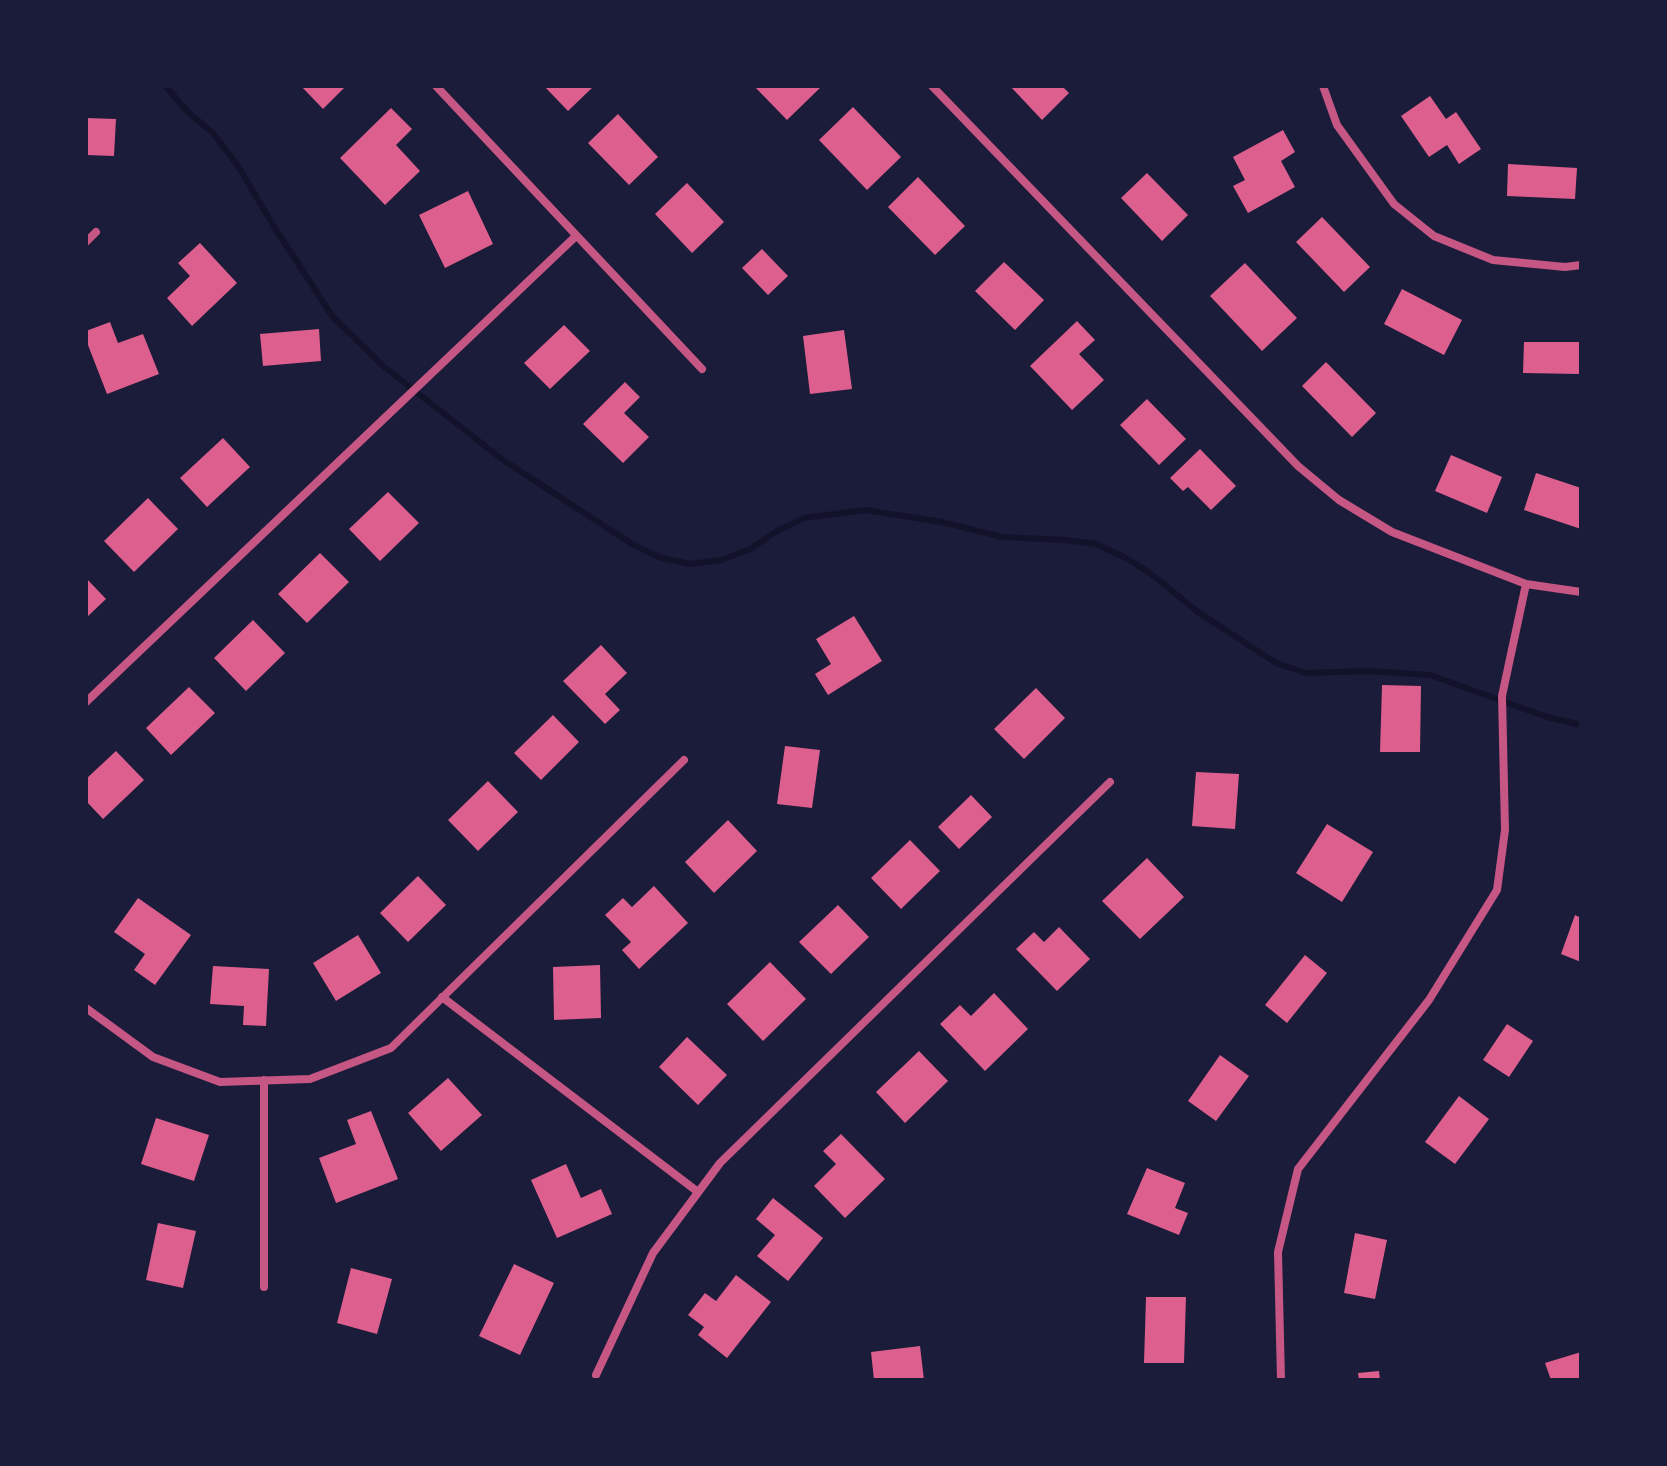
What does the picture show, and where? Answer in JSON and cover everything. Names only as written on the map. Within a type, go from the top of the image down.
[{"type":"street","points":[[436,86],[702,369]]},
{"type":"street","points":[[932,86],[1133,297],[1308,474],[1339,500],[1392,532],[1526,584],[1581,592]]},
{"type":"street","points":[[1323,86],[1337,125],[1394,204],[1434,236],[1493,260],[1565,267],[1581,265]]},
{"type":"street","points":[[86,242],[96,232]]},
{"type":"street","points":[[86,702],[576,236]]},
{"type":"street","points":[[1281,1380],[1278,1252],[1298,1169],[1429,1000],[1497,890],[1505,830],[1502,696],[1526,584]]},
{"type":"street","points":[[86,1008],[153,1057],[220,1082],[310,1079],[391,1048],[684,760]]},
{"type":"street","points":[[596,1375],[653,1253],[720,1163],[1110,782]]},
{"type":"street","points":[[442,997],[698,1192]]},
{"type":"street","points":[[264,1080],[264,1287]]},
{"type":"building","points":[[301,86],[346,86],[323,109]]},
{"type":"building","points":[[544,86],[594,86],[568,111]]},
{"type":"building","points":[[754,86],[822,86],[787,120]]},
{"type":"building","points":[[1010,86],[1062,86],[1069,93],[1042,120]]},
{"type":"building","points":[[1430,96],[1446,119],[1456,112],[1481,149],[1459,164],[1447,145],[1429,157],[1401,116]]},
{"type":"building","points":[[853,107],[901,157],[867,190],[819,140]]},
{"type":"building","points":[[391,108],[412,129],[396,145],[420,171],[385,205],[340,158]]},
{"type":"building","points":[[618,114],[658,157],[629,185],[588,143]]},
{"type":"building","points":[[86,118],[116,119],[114,156],[86,155]]},
{"type":"building","points":[[1283,130],[1295,152],[1281,161],[1295,187],[1248,213],[1233,186],[1245,180],[1233,157]]},
{"type":"building","points":[[1508,164],[1577,168],[1575,199],[1507,196]]},
{"type":"building","points":[[1147,173],[1188,215],[1162,241],[1121,198]]},
{"type":"building","points":[[918,177],[965,226],[935,255],[888,207]]},
{"type":"building","points":[[687,183],[724,222],[692,253],[655,214]]},
{"type":"building","points":[[468,191],[493,244],[445,268],[419,215]]},
{"type":"building","points":[[1322,217],[1370,267],[1344,292],[1296,242]]},
{"type":"building","points":[[200,243],[237,283],[192,326],[167,298],[190,276],[178,263]]},
{"type":"building","points":[[762,249],[788,276],[768,295],[742,268]]},
{"type":"building","points":[[1004,262],[1044,300],[1015,330],[975,291]]},
{"type":"building","points":[[1245,263],[1297,318],[1262,351],[1210,296]]},
{"type":"building","points":[[1402,289],[1462,320],[1444,355],[1384,324]]},
{"type":"building","points":[[1077,321],[1095,340],[1079,354],[1104,380],[1072,410],[1030,366]]},
{"type":"building","points":[[110,322],[118,343],[143,334],[159,374],[107,394],[86,340],[86,331]]},
{"type":"building","points":[[564,325],[590,351],[550,389],[524,363]]},
{"type":"building","points":[[319,329],[321,361],[263,366],[260,334]]},
{"type":"building","points":[[844,330],[852,389],[810,394],[803,336]]},
{"type":"building","points":[[1524,342],[1580,342],[1579,374],[1523,373]]},
{"type":"building","points":[[1326,362],[1376,413],[1352,437],[1302,386]]},
{"type":"building","points":[[625,382],[640,397],[624,413],[649,437],[623,463],[583,424]]},
{"type":"building","points":[[1147,399],[1186,439],[1159,465],[1120,425]]},
{"type":"building","points":[[223,438],[250,467],[207,507],[180,478]]},
{"type":"building","points":[[1200,449],[1236,486],[1211,510],[1188,487],[1183,491],[1170,478]]},
{"type":"building","points":[[1451,455],[1502,477],[1487,513],[1435,491]]},
{"type":"building","points":[[1536,473],[1581,488],[1581,529],[1524,510]]},
{"type":"building","points":[[388,492],[419,523],[380,561],[349,529]]},
{"type":"building","points":[[148,498],[178,529],[134,572],[104,541]]},
{"type":"building","points":[[320,553],[349,582],[307,623],[278,594]]},
{"type":"building","points":[[86,578],[106,599],[86,618]]},
{"type":"building","points":[[854,616],[882,661],[828,695],[815,674],[831,664],[816,639]]},
{"type":"building","points":[[253,620],[285,653],[246,691],[214,658]]},
{"type":"building","points":[[601,645],[627,673],[605,694],[620,710],[605,724],[563,681]]},
{"type":"building","points":[[1382,685],[1421,686],[1420,752],[1380,752]]},
{"type":"building","points":[[189,687],[215,713],[171,755],[146,728]]},
{"type":"building","points":[[1036,688],[1065,718],[1024,759],[994,729]]},
{"type":"building","points":[[553,715],[579,742],[541,780],[514,753]]},
{"type":"building","points":[[785,746],[820,750],[812,808],[777,804]]},
{"type":"building","points":[[116,751],[144,780],[103,819],[86,801],[86,779]]},
{"type":"building","points":[[1196,772],[1239,774],[1235,829],[1192,826]]},
{"type":"building","points":[[488,781],[518,812],[478,851],[448,820]]},
{"type":"building","points":[[971,795],[992,817],[959,849],[938,827]]},
{"type":"building","points":[[728,820],[757,851],[714,893],[685,862]]},
{"type":"building","points":[[1327,824],[1373,852],[1342,902],[1296,873]]},
{"type":"building","points":[[910,840],[940,871],[901,909],[871,878]]},
{"type":"building","points":[[1147,858],[1184,897],[1140,939],[1102,901]]},
{"type":"building","points":[[418,876],[446,905],[408,942],[380,913]]},
{"type":"building","points":[[654,886],[688,923],[639,969],[622,950],[631,942],[605,915],[623,898],[632,907]]},
{"type":"building","points":[[138,898],[191,935],[155,985],[134,970],[145,954],[114,932]]},
{"type":"building","points":[[838,905],[869,937],[831,974],[799,942]]},
{"type":"building","points":[[1575,915],[1581,918],[1581,962],[1561,954]]},
{"type":"building","points":[[1059,927],[1090,959],[1057,991],[1016,949],[1034,932],[1044,942]]},
{"type":"building","points":[[358,935],[381,973],[336,1001],[313,963]]},
{"type":"building","points":[[1305,955],[1327,973],[1287,1023],[1265,1005]]},
{"type":"building","points":[[770,962],[806,999],[763,1041],[727,1004]]},
{"type":"building","points":[[600,965],[601,1018],[554,1020],[553,967]]},
{"type":"building","points":[[213,966],[269,969],[266,1026],[243,1025],[244,1006],[210,1004]]},
{"type":"building","points":[[994,993],[1028,1029],[985,1071],[940,1024],[960,1005],[971,1016]]},
{"type":"building","points":[[1507,1024],[1533,1041],[1509,1077],[1483,1060]]},
{"type":"building","points":[[687,1037],[727,1075],[698,1105],[659,1067]]},
{"type":"building","points":[[919,1051],[948,1081],[905,1123],[876,1092]]},
{"type":"building","points":[[1220,1055],[1249,1076],[1216,1121],[1188,1101]]},
{"type":"building","points":[[448,1078],[482,1115],[441,1151],[408,1113]]},
{"type":"building","points":[[1459,1096],[1489,1119],[1455,1164],[1425,1142]]},
{"type":"building","points":[[371,1111],[398,1179],[336,1203],[319,1158],[356,1144],[347,1120]]},
{"type":"building","points":[[156,1118],[209,1135],[194,1181],[141,1164]]},
{"type":"building","points":[[841,1134],[885,1179],[845,1218],[814,1186],[836,1164],[823,1151]]},
{"type":"building","points":[[566,1164],[581,1198],[601,1189],[612,1214],[557,1238],[531,1180]]},
{"type":"building","points":[[1147,1168],[1185,1183],[1175,1208],[1188,1213],[1179,1235],[1127,1214]]},
{"type":"building","points":[[773,1198],[823,1238],[788,1281],[757,1256],[775,1235],[756,1219]]},
{"type":"building","points":[[158,1223],[196,1231],[183,1288],[146,1280]]},
{"type":"building","points":[[1355,1233],[1387,1240],[1375,1299],[1344,1293]]},
{"type":"building","points":[[514,1264],[554,1283],[520,1355],[479,1336]]},
{"type":"building","points":[[351,1268],[392,1279],[377,1334],[337,1323]]},
{"type":"building","points":[[736,1275],[771,1302],[727,1358],[698,1335],[704,1327],[688,1315],[705,1293],[716,1301]]},
{"type":"building","points":[[1146,1297],[1186,1297],[1184,1363],[1144,1363]]},
{"type":"building","points":[[920,1346],[924,1380],[874,1380],[871,1352]]},
{"type":"building","points":[[1581,1352],[1581,1380],[1551,1380],[1545,1363]]},
{"type":"building","points":[[1379,1371],[1380,1380],[1359,1380],[1358,1373]]},
{"type":"waterway","points":[[165,86],[189,113],[213,133],[238,166],[333,317],[382,365],[503,460],[632,544],[661,558],[691,564],[721,560],[750,549],[804,518],[865,510],[942,522],[1002,537],[1096,544],[1150,573],[1198,612],[1276,663],[1306,673],[1368,671],[1430,675],[1547,717],[1581,725]]}]
